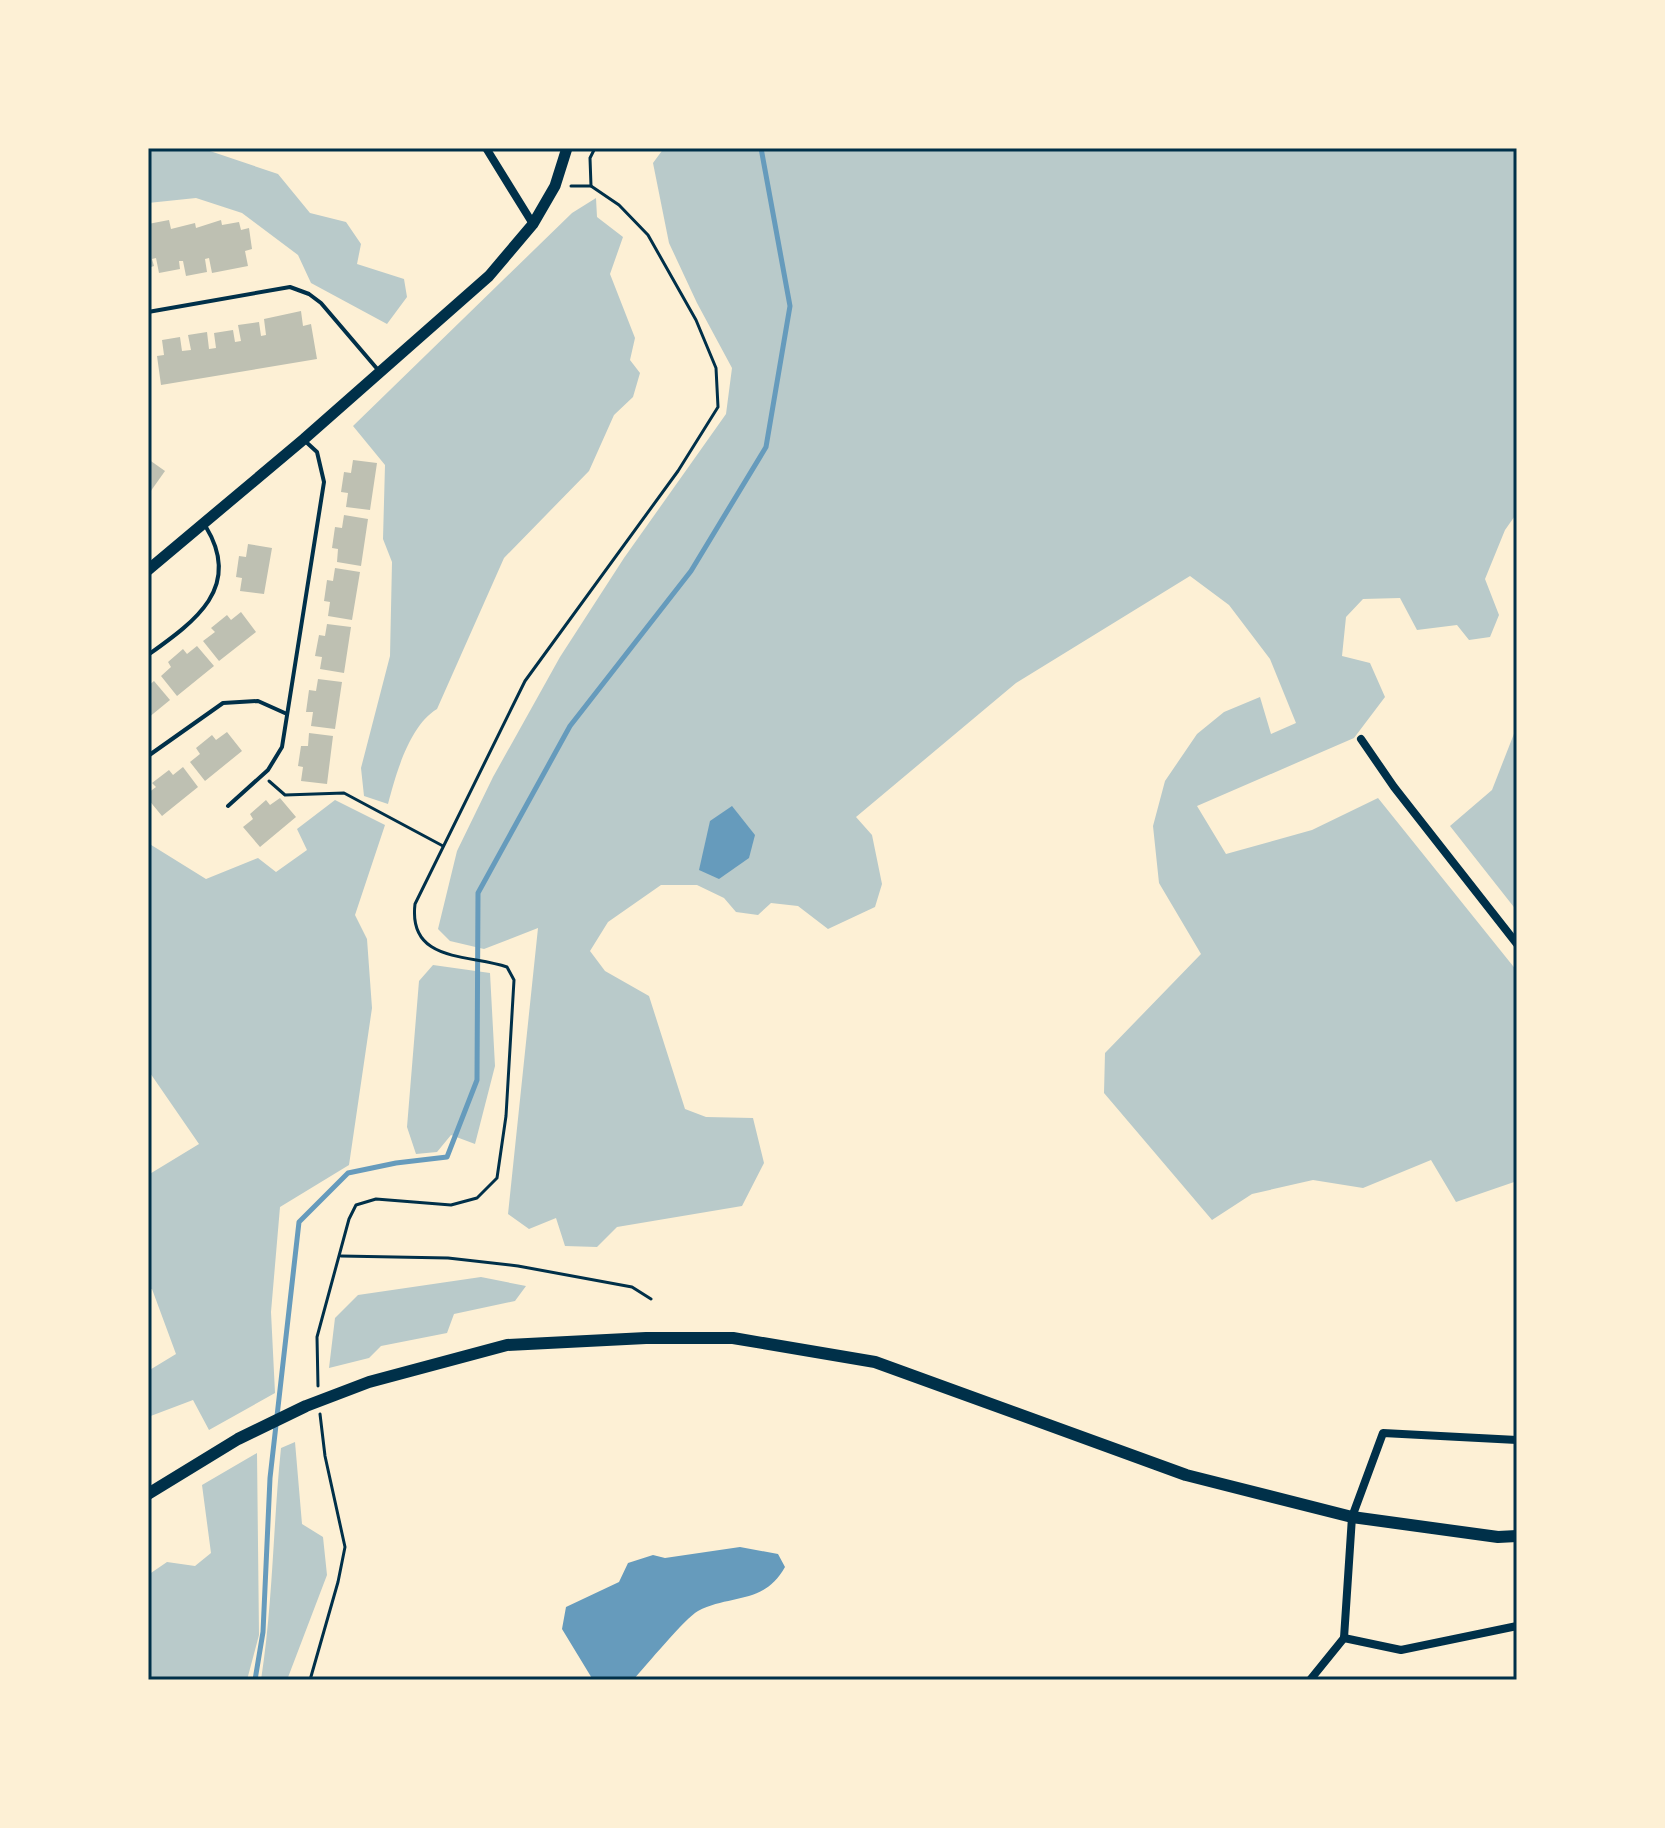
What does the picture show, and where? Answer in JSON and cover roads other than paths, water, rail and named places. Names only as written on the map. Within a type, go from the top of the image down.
[{"type":"main road","points":[[148,1494],[238,1439],[306,1406],[369,1382],[507,1345],[646,1338],[733,1338],[875,1362],[1186,1475],[1352,1517],[1498,1537],[1517,1536]]},
{"type":"street","points":[[486,148],[533,224]]},
{"type":"street","points":[[150,565],[304,439],[489,276],[533,224],[555,186],[567,148]]},
{"type":"street","points":[[1361,739],[1394,787],[1517,944]]},
{"type":"street","points":[[1310,1680],[1344,1638],[1352,1517],[1383,1433],[1517,1440]]},
{"type":"street","points":[[1344,1638],[1401,1650],[1517,1626]]},
{"type":"lane","points":[[148,311],[290,287],[309,294],[321,303],[379,371]]},
{"type":"lane","points":[[228,806],[263,776],[282,747],[324,482],[317,452],[304,439]]},
{"type":"lane","points":[[148,655],[185,629],[202,613],[212,596],[218,577],[218,557],[214,540],[204,523]]},
{"type":"lane","points":[[148,756],[223,703],[258,701],[287,714]]},
{"type":"water","points":[[732,806],[755,835],[749,858],[719,879],[699,870],[710,821]]},
{"type":"water","points":[[740,1547],[778,1554],[785,1567],[767,1588],[692,1615],[633,1680],[593,1680],[562,1629],[566,1607],[619,1582],[628,1563],[653,1555],[665,1558]]},
{"type":"waterway","points":[[255,1680],[263,1632],[270,1478],[299,1222],[348,1173],[447,1157],[477,1080],[478,893],[570,726],[691,571],[766,447],[790,306],[761,148]]}]
